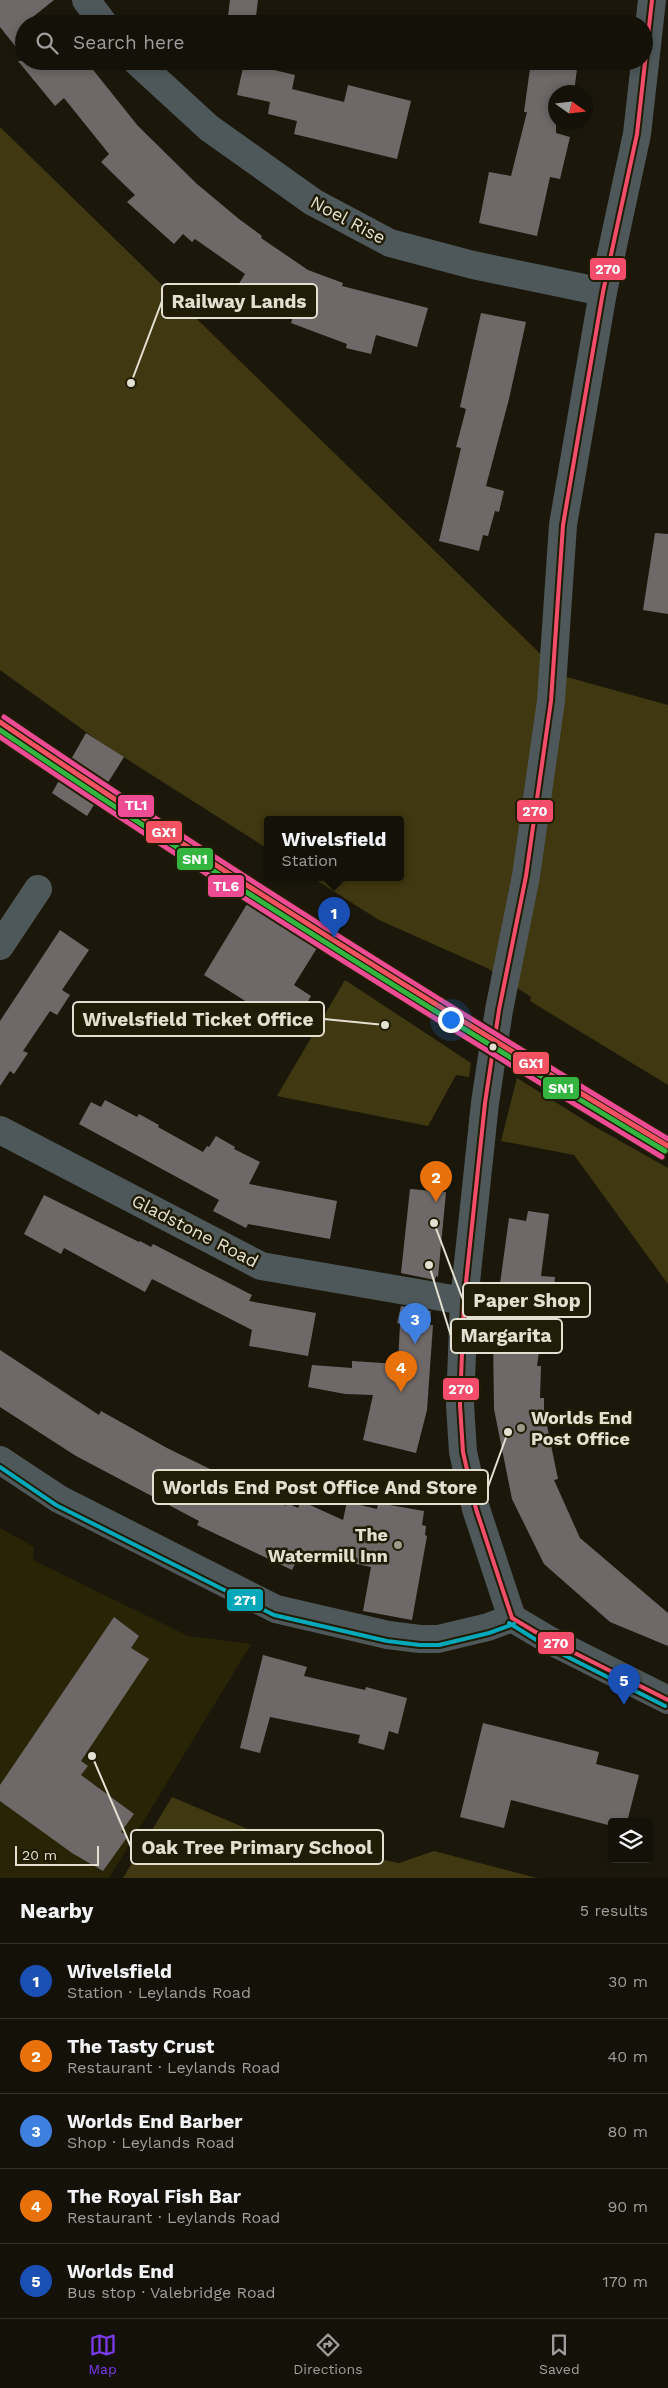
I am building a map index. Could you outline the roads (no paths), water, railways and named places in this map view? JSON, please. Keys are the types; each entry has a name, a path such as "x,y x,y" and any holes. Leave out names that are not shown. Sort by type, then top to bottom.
{"street":[{"path":"86,0 97,15"},
{"path":"650,15 652,0"},
{"name":"Noel Rise","path":"146,70 209,128 289,185 313,202 390,243 473,265 603,292"},
{"path":"644,70 637,134 603,292 564,526 551,701 526,876 499,1010 485,1103 464,1301 460,1405 464,1452 476,1509 512,1618 549,1640 668,1700"},
{"path":"0,946 38,889"},
{"name":"Gladstone Road","path":"0,1130 261,1266 464,1301"},
{"path":"0,1460 59,1499 276,1609 388,1635 438,1639 488,1627 512,1618"}],"place":[{"name":"Railway Lands","path":"131,383"},
{"name":"Wivelsfield","path":"334,938"},
{"name":"Wivelsfield Ticket Office","path":"385,1025"},
{"name":"The Tasty Crust","path":"436,1202"},
{"name":"Paper Shop","path":"434,1223"},
{"name":"Margarita","path":"429,1265"},
{"name":"Worlds End Barber","path":"415,1344"},
{"name":"The Royal Fish Bar","path":"401,1392"},
{"name":"Worlds End Post Office","path":"521,1428"},
{"name":"Worlds End Post Office And Store","path":"508,1432"},
{"name":"The Watermill Inn","path":"398,1545"},
{"name":"Worlds End","path":"624,1705"},
{"name":"Oak Tree Primary School","path":"92,1756"}]}
